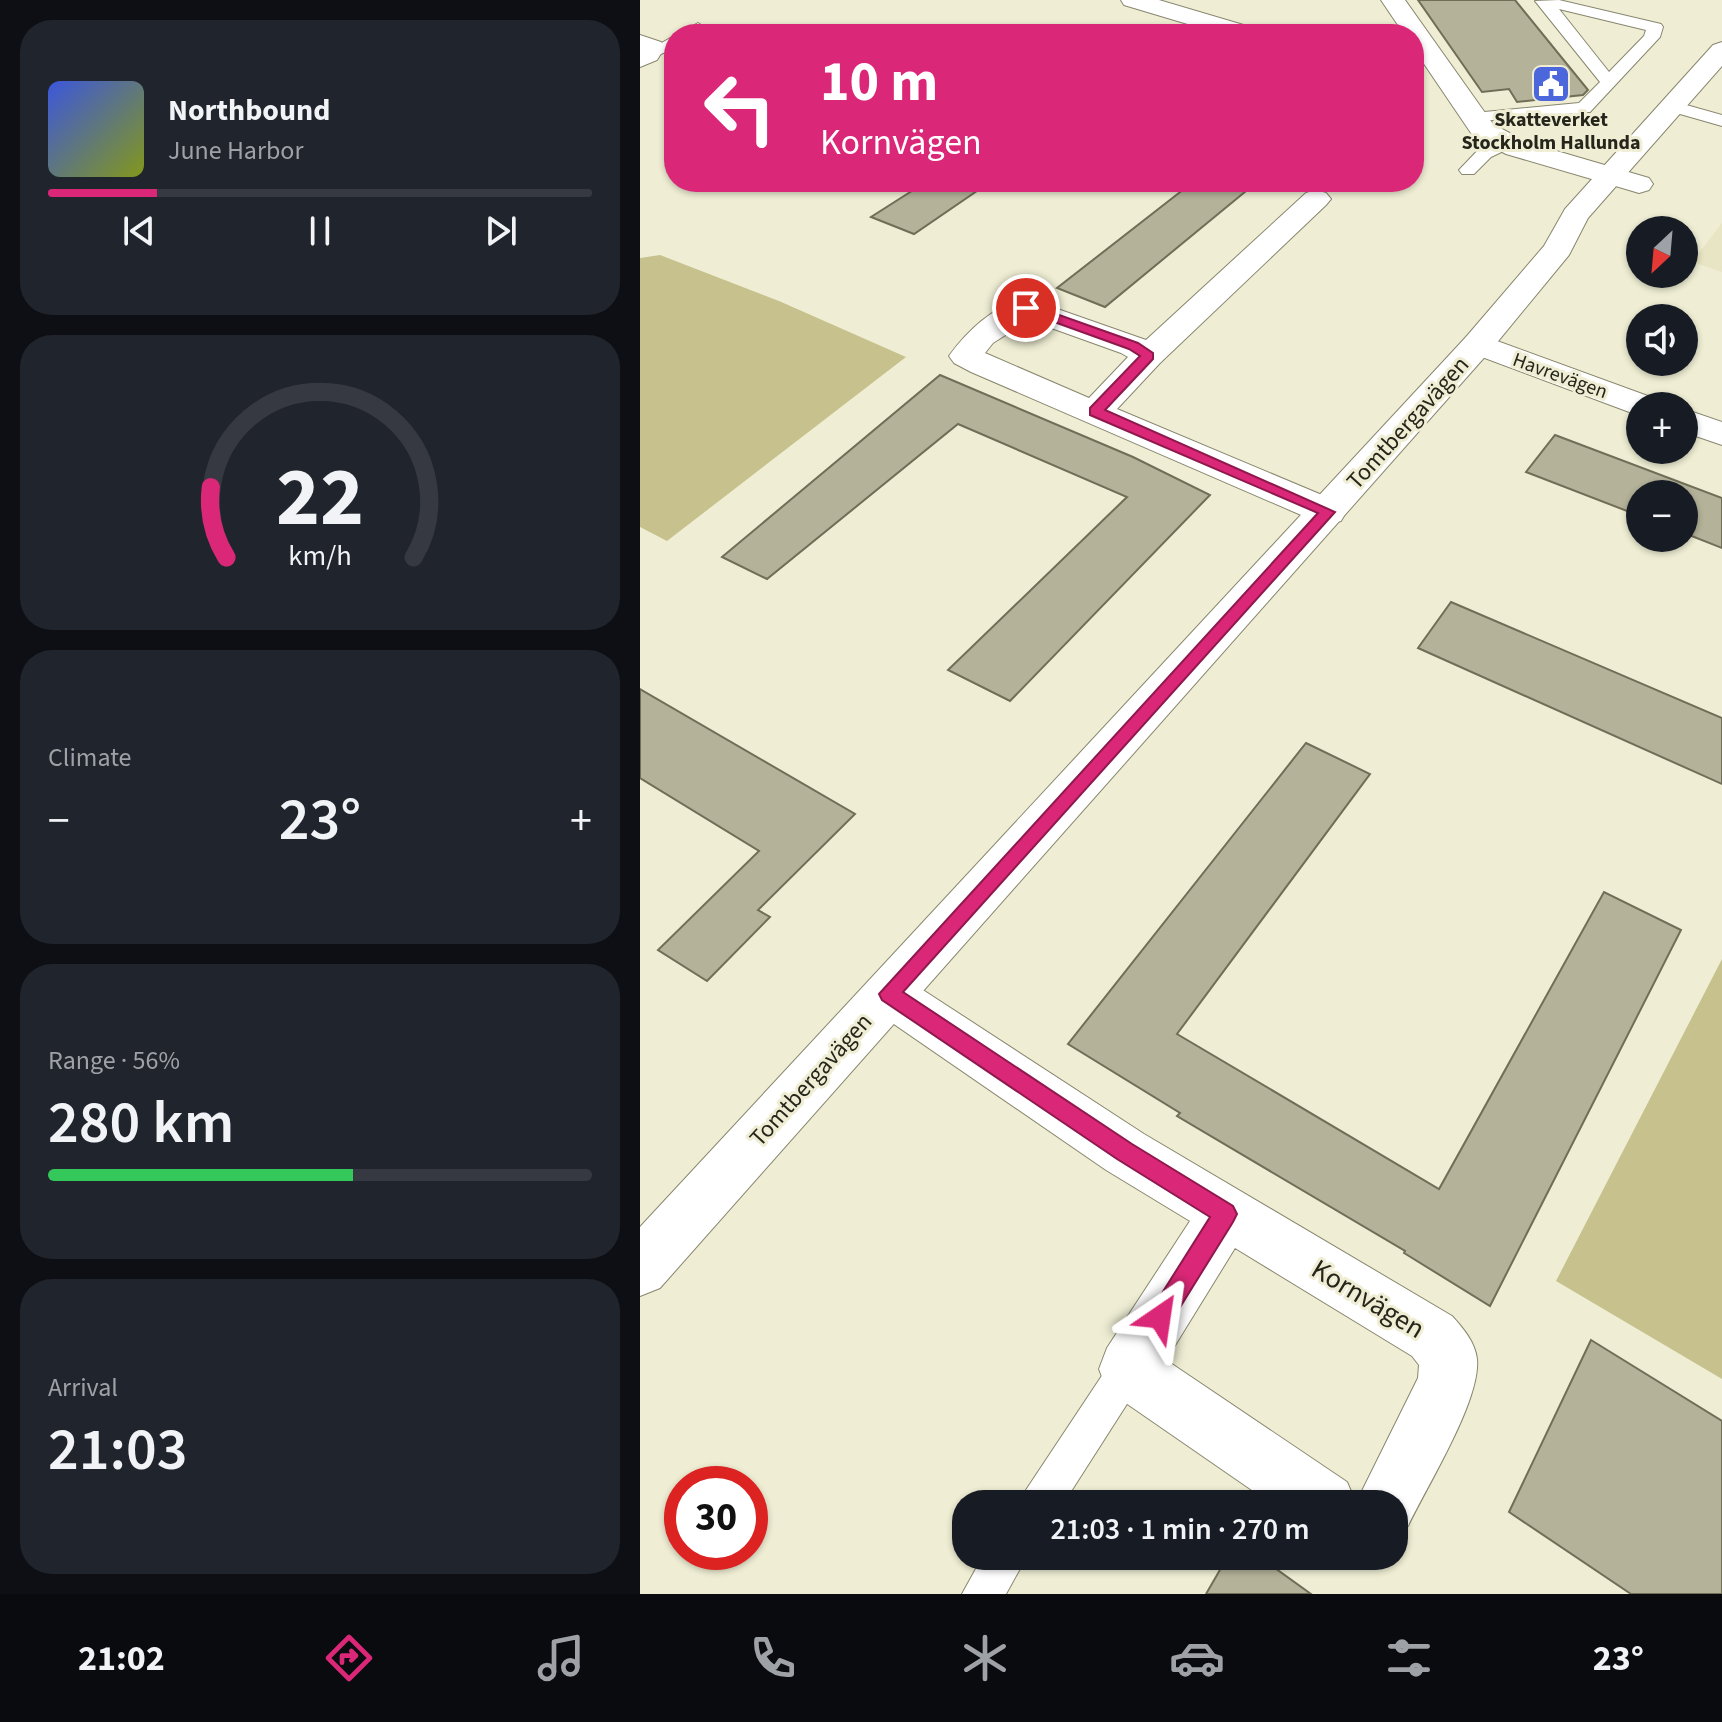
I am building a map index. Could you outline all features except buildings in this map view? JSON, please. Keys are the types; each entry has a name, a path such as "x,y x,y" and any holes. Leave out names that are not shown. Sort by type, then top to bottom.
{"street":[{"path":"1133,0 1214,24"},
{"path":"1393,0 1405,24"},
{"name":"Tomtbergavägen","path":"1558,249 1575,215 1722,50"},
{"path":"1424,61 1483,130 1509,144 1610,175"},
{"path":"1702,123 1722,92"},
{"name":"Tomtbergavägen","path":"640,1268 1328,512 1558,249 1631,195 1610,175"},
{"path":"1095,412 1148,356 1316,199"},
{"path":"1148,356 1133,346 1026,308 981,336 966,356 1328,512"},
{"name":"Havrevägen","path":"1478,344 1626,399"},
{"path":"1698,425 1722,434"},
{"name":"Kornvägen","path":"889,994 1112,1143 1225,1214 1432,1336 1448,1356 1447,1383 1393,1490"},
{"path":"1225,1214 1128,1369 1305,1490"}],"lane":[{"path":"1543,0 1608,81"},
{"path":"1474,118 1584,108 1652,37 1655,27 1543,0"},
{"path":"643,52 664,45"},
{"path":"1672,106 1702,123"},
{"path":"1468,170 1485,153 1509,144"},
{"path":"1049,1490 1128,1369"},
{"path":"982,1594 998,1570"}],"shaded area":[{"path":"1722,223 1722,272 1698,264 1698,254"},
{"path":"660,255 779,301 906,357 667,541 640,527 640,258"},
{"path":"1722,959 1722,1379 1556,1281"}],"place":[{"name":"Skatteverket Stockholm Hallunda","path":"1551,84"}],"route":[{"path":"1026,308 1133,346 1148,356 1095,412 1328,512 889,994 1125,1152 1225,1214 1160,1317"}]}
